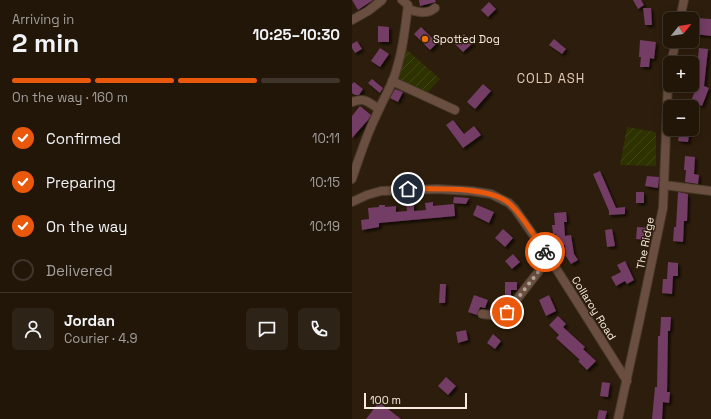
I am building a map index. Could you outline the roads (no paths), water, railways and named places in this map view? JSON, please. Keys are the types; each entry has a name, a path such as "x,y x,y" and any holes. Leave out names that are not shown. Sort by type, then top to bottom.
{"street":[{"path":"352,179 379,109 392,81 403,44 408,5 402,0"},
{"path":"681,12 684,0"},
{"path":"352,20 377,2"},
{"path":"408,9 420,13 432,11 435,8"},
{"path":"392,81 455,110"},
{"name":"The Ridge","path":"618,419 663,208 668,92"},
{"path":"352,102 360,99 365,100 379,109"},
{"path":"664,185 711,191"},
{"name":"Collaroy Road","path":"352,201 367,195 393,189 437,189 491,194 509,203 515,209 552,262 627,381"},
{"path":"352,195 352,201"},
{"path":"482,314 491,315 507,312 542,267 552,262"}],"place":[{"name":"Spotted Dog","path":"425,39"}],"district":[{"name":"COLD ASH","path":"551,78"}]}
